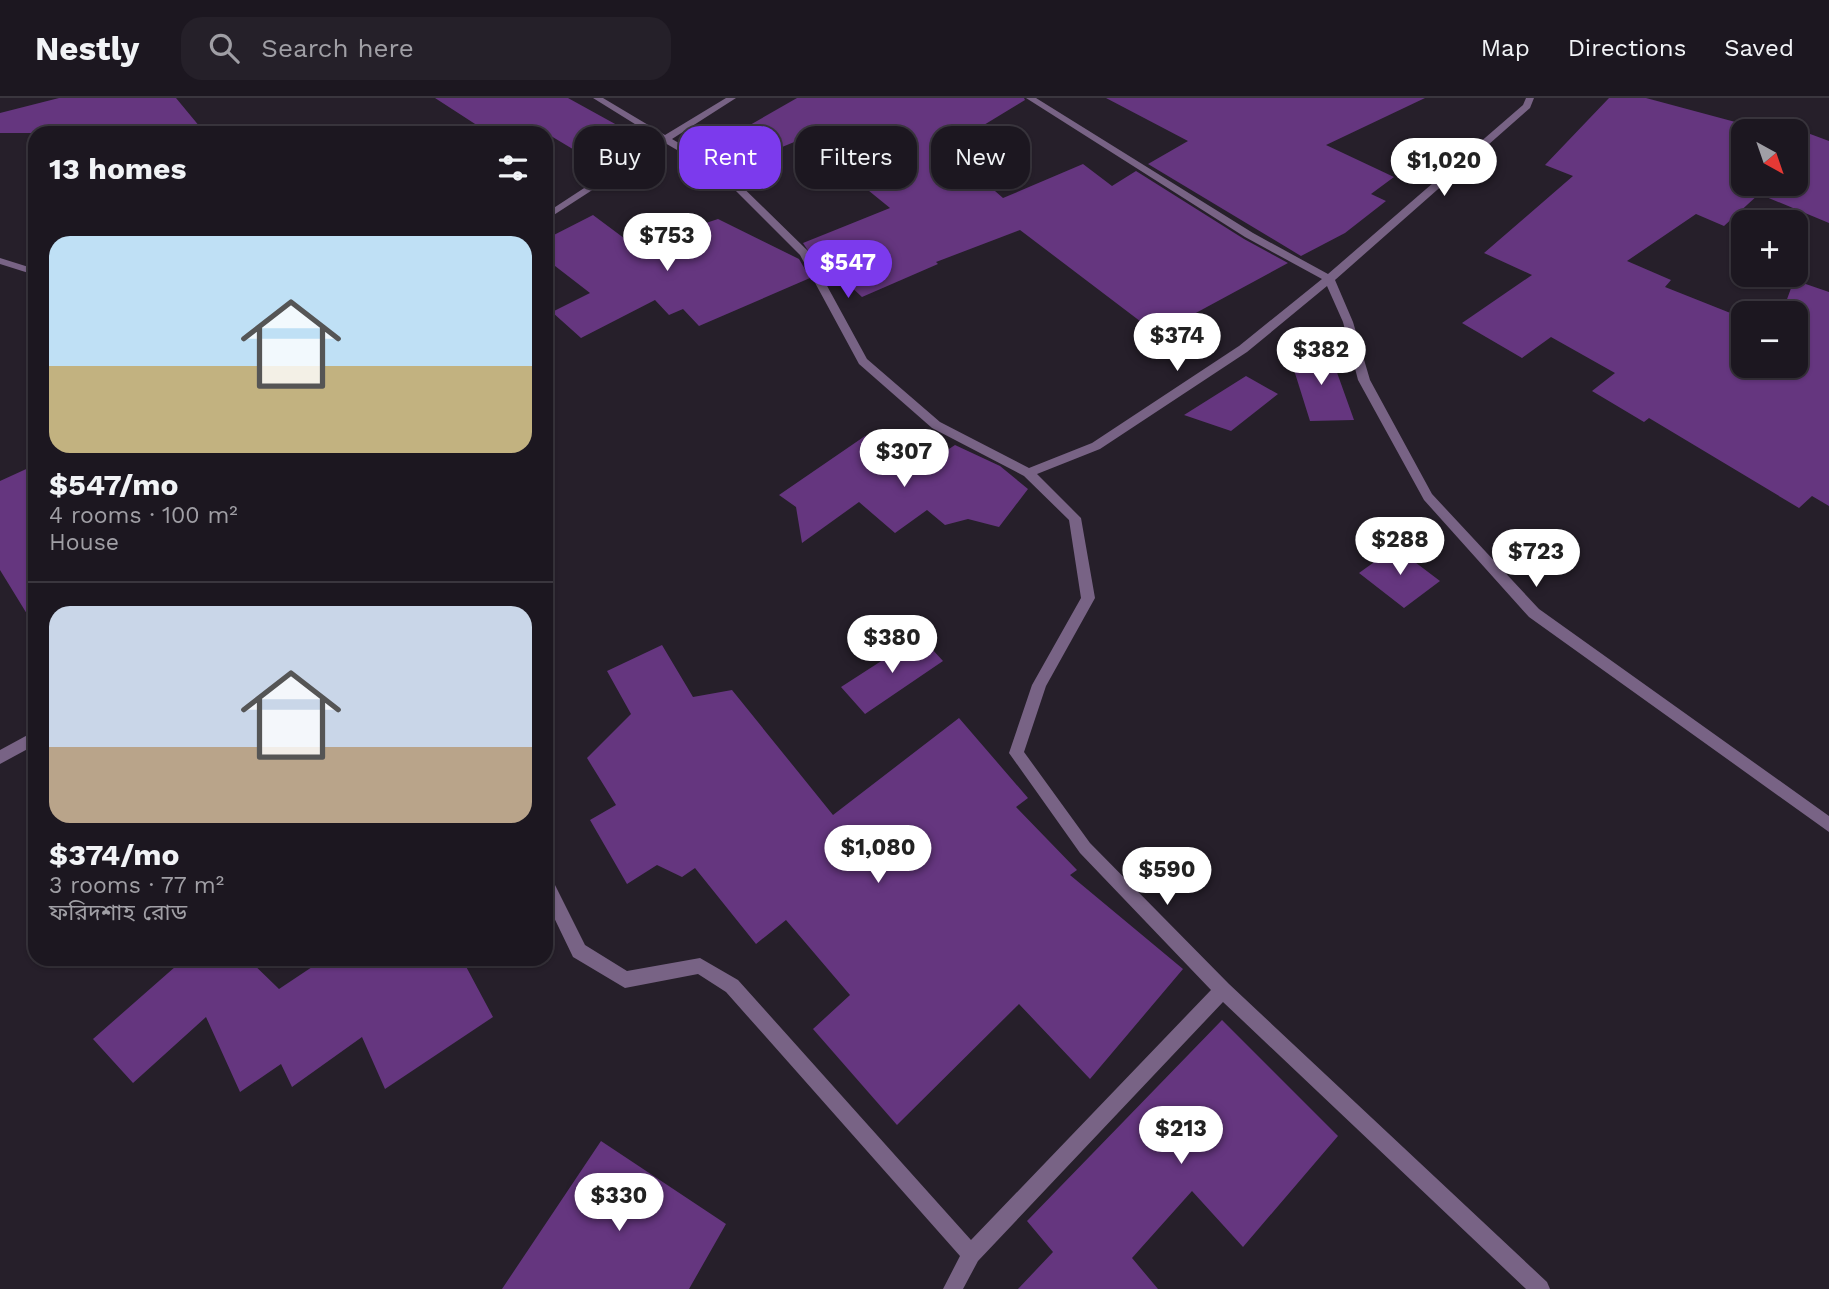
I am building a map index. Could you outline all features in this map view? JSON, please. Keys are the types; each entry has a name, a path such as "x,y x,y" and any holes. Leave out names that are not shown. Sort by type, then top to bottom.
{"street":[{"path":"597,98 723,173 804,253 863,361 936,425 1028,473 1075,518 1088,598 1039,685 1016,753 1085,848 1223,990 1540,1289"},
{"path":"553,213 666,138 732,98"},
{"path":"1030,98 1249,235 1329,279 1348,322 1364,380 1428,497 1534,613 1829,825"},
{"path":"1028,473 1096,446 1243,349 1329,279 1527,106 1530,98"},
{"path":"0,261 28,270"},
{"path":"0,758 28,741"},
{"path":"553,898 579,951 625,980 700,966 732,986 971,1254"},
{"path":"953,1289 971,1254 1223,990"}],"building":[{"path":"59,98 176,98 199,126 28,126 28,133 0,133 0,113"},
{"path":"435,98 568,98 619,126 574,126 574,150 553,137 553,126 478,126"},
{"path":"797,98 1024,98 1025,100 982,126 931,126 931,189 993,189 1003,198 1030,189 1030,187 1083,164 1112,186 1136,171 1244,239 1288,263 1157,334 1020,230 936,262 938,264 862,297 832,269 823,273 803,243 890,208 867,189 917,189 917,126 795,126 795,142 781,147 781,126 748,126"},
{"path":"1106,98 1425,98 1326,145 1394,177 1371,194 1386,201 1345,233 1301,256 1148,164 1188,141"},
{"path":"1609,98 1646,98 1731,121 1731,196 1757,196 1742,210 1731,210 1731,220 1724,226 1696,214 1627,261 1671,280 1665,287 1731,313 1731,378 1808,378 1808,301 1786,301 1791,287 1808,287 1808,285 1829,292 1829,506 1812,496 1799,508 1649,418 1644,422 1592,391 1615,373 1551,337 1522,358 1462,323 1532,275 1484,253 1573,176 1545,165"},
{"path":"1808,133 1829,141 1829,223 1808,214 1808,210 1798,210 1764,196 1808,196"},
{"path":"593,215 644,253 694,227 718,219 799,259 810,278 699,326 683,309 669,315 655,300 581,338 553,312 590,293 553,264 553,235"},
{"path":"1330,353 1354,420 1310,421 1289,354"},
{"path":"1246,376 1278,394 1231,431 1184,415"},
{"path":"865,436 914,472 955,445 1000,466 1028,489 999,527 968,519 945,525 927,510 895,533 859,502 802,543 796,507 779,495"},
{"path":"28,468 28,616 0,570 0,481"},
{"path":"1395,547 1440,581 1404,608 1359,573"},
{"path":"920,636 943,661 865,714 841,687"},
{"path":"662,645 693,697 732,690 833,815 959,718 1028,798 1016,807 1077,870 1070,875 1183,969 1090,1079 1019,1004 897,1125 813,1029 850,995 786,920 756,944 695,868 682,877 657,865 627,884 590,820 616,805 587,758 631,714 607,671"},
{"path":"176,966 255,966 279,989 314,966 466,966 493,1017 385,1089 362,1037 292,1087 281,1064 240,1092 206,1017 133,1083 93,1039"},
{"path":"1222,1020 1338,1136 1243,1247 1192,1191 1132,1258 1158,1289 1018,1289 1053,1252 1027,1221"},
{"path":"601,1141 726,1224 689,1289 502,1289"}]}
